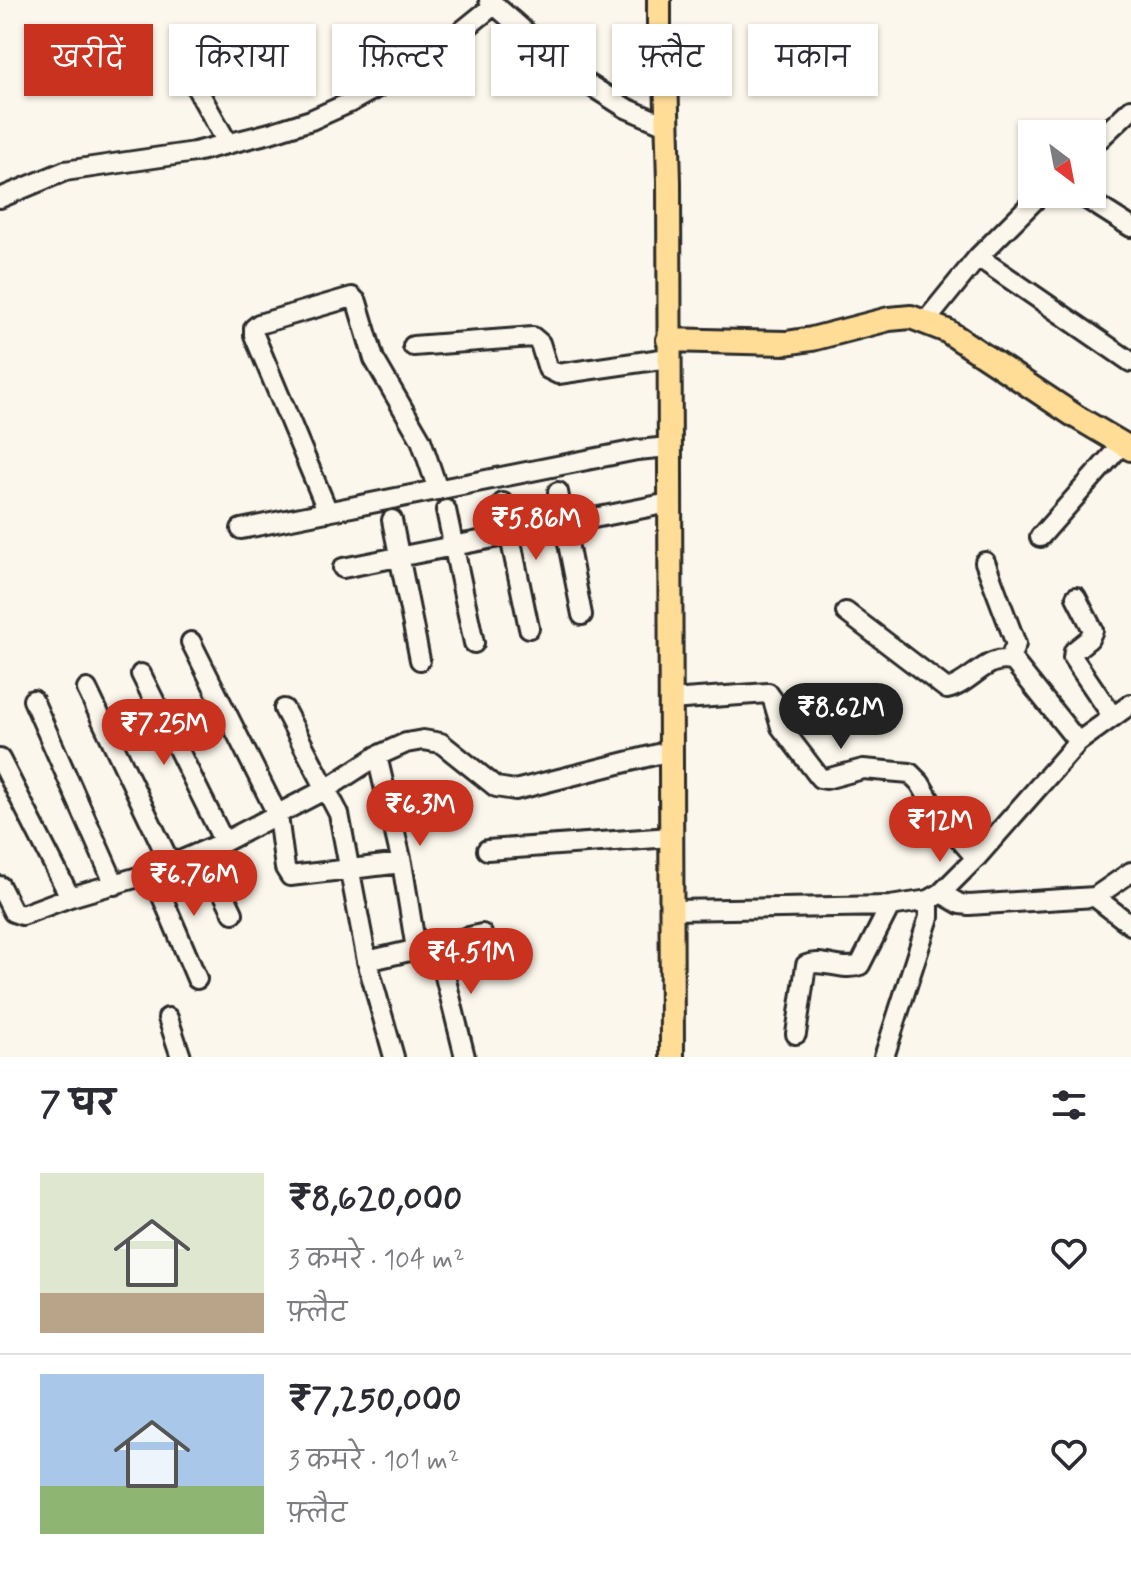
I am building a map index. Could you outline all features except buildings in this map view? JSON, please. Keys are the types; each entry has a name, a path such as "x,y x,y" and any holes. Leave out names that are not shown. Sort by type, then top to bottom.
{"main road":[{"path":"659,0 659,24"},
{"path":"673,0 673,24"},
{"path":"667,96 668,349 653,448 682,699 654,756 652,838 682,910 672,1057"},
{"path":"668,349 786,343 889,319 911,317 947,331 1126,447"}],"street":[{"path":"0,198 65,171 195,152 311,120 425,61 491,2 600,94 668,126"},
{"path":"201,96 228,144"},
{"path":"1106,133 1131,109"},
{"path":"926,321 978,257 1027,208"},
{"path":"1101,208 1131,227"},
{"path":"978,257 1131,362"},
{"path":"328,512 254,335 254,328 352,297 357,302 374,359 421,440 438,490"},
{"path":"413,346 533,337 540,343 548,369 558,374 668,349"},
{"path":"1040,537 1126,447"},
{"path":"241,529 653,448"},
{"path":"558,492 582,615"},
{"path":"503,503 529,628"},
{"path":"343,568 660,505"},
{"path":"446,510 474,643"},
{"path":"392,520 420,660"},
{"path":"985,562 1016,644 1009,660"},
{"path":"1076,597 1093,630 1089,639 1076,647 1073,658 1113,717"},
{"path":"846,612 947,689 994,661 1009,660 1019,666 1078,742"},
{"path":"191,642 278,816 285,868 290,876 402,863"},
{"path":"141,674 224,842"},
{"path":"87,689 171,865"},
{"path":"682,699 768,693 781,727 820,778 863,769 910,773 920,783 938,814 976,858"},
{"path":"33,700 115,885"},
{"path":"884,1057 935,897 976,858 1078,742 1131,704"},
{"path":"284,709 328,788 342,825 367,961 394,1057"},
{"path":"0,886 13,912 18,915 152,873 278,816 377,756 406,743 434,741 448,747 496,787 515,790 654,756"},
{"path":"377,756 402,863 416,949"},
{"path":"0,759 70,897"},
{"path":"487,850 652,838"},
{"path":"203,851 233,913"},
{"path":"682,910 890,906 935,897 969,905 1095,897 1131,872"},
{"path":"152,873 197,979"},
{"path":"1095,897 1131,925"},
{"path":"796,1034 806,965 814,963 848,968 860,965 890,906"},
{"path":"367,961 482,934"},
{"path":"437,944 465,1057"},
{"path":"168,1018 181,1057"}]}
